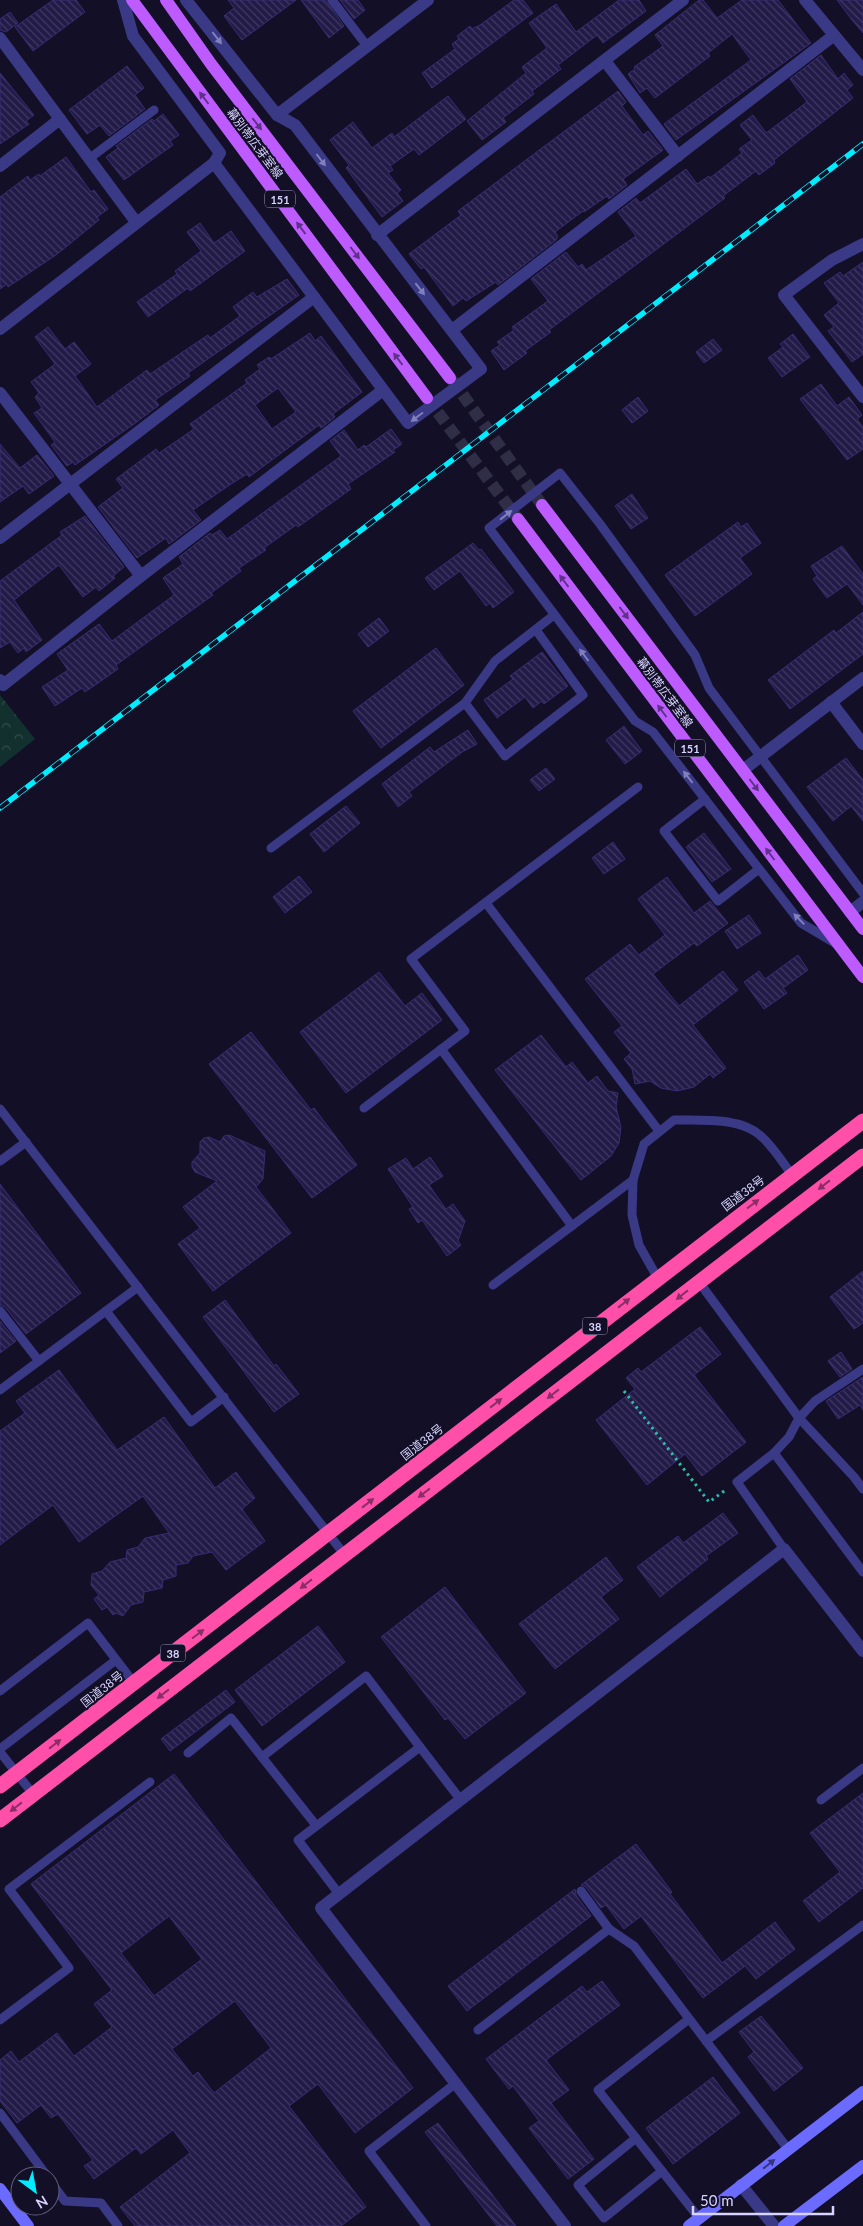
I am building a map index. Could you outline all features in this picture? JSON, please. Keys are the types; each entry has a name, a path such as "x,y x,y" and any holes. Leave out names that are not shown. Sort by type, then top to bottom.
{"highway":[{"name":"国道38号","path":"0,1786 330,1533 657,1277 863,1121"},
{"name":"38","path":"0,1820 863,1156"}],"main road":[{"name":"幕別帯広芽室線","path":"132,0 427,398"},
{"name":"幕別帯広芽室線","path":"166,0 210,64 450,378"},
{"name":"幕別帯広芽室線","path":"542,505 863,929"},
{"name":"幕別帯広芽室線","path":"518,519 863,977"}],"street":[{"path":"0,329 214,163 220,153 133,36 123,0"},
{"path":"186,0 277,115 295,125 481,369 408,423 214,163"},
{"path":"277,115 428,0"},
{"path":"377,235 683,0"},
{"path":"805,0 863,70"},
{"path":"452,330 833,36"},
{"path":"0,38 136,222"},
{"path":"605,61 678,156"},
{"path":"0,166 60,120"},
{"path":"863,244 832,260 784,295 863,397"},
{"path":"0,538 314,297"},
{"path":"0,680 3,685 383,390"},
{"path":"0,393 71,482 141,576"},
{"path":"743,770 863,678"},
{"path":"831,702 863,744"},
{"path":"850,912 863,902"},
{"path":"565,2226 321,1908 784,1549 863,1651"},
{"path":"694,2222 863,2092"},
{"path":"784,2226 863,2166"},
{"path":"741,2186 774,2226"},
{"path":"0,2189 28,2226"}],"lane":[{"path":"332,0 367,46"},
{"path":"90,158 154,110"},
{"path":"839,946 801,923 654,732 635,721 489,528 560,473 600,524 695,654 709,688 863,893"},
{"path":"271,848 465,703 495,662 554,615"},
{"path":"465,703 504,756 584,695 536,630"},
{"path":"364,1108 465,1031 411,959 638,787"},
{"path":"705,799 664,830 718,901 759,869"},
{"path":"486,903 659,1132"},
{"path":"441,1049 572,1226"},
{"path":"0,1109 330,1533 344,1554"},
{"path":"657,1277 639,1245 632,1215 633,1180 644,1144 674,1120 706,1120 743,1126 763,1137 792,1175"},
{"path":"0,1161 26,1142"},
{"path":"493,1285 633,1180"},
{"path":"699,1282 799,1418 863,1489"},
{"path":"0,1390 138,1287"},
{"path":"0,1311 39,1361"},
{"path":"106,1312 191,1422 224,1397"},
{"path":"784,1549 737,1482 774,1453 788,1437 799,1418 814,1401 863,1369"},
{"path":"774,1453 863,1572"},
{"path":"0,1691 88,1623 134,1683"},
{"path":"33,1794 0,1750 116,1660"},
{"path":"262,1757 366,1676 460,1799"},
{"path":"188,1753 231,1718 315,1824"},
{"path":"339,1894 298,1840 315,1824 420,1746"},
{"path":"821,1800 863,1768"},
{"path":"0,2020 69,1968 9,1889 150,1782"},
{"path":"581,1891 609,1929 634,1946 788,2149"},
{"path":"706,2041 863,1925"},
{"path":"478,2030 609,1929"},
{"path":"688,2019 598,2090 662,2171 694,2222"},
{"path":"426,2226 369,2152 456,2083"},
{"path":"0,2113 40,2166"},
{"path":"636,2138 578,2185 604,2218 662,2171"},
{"path":"60,2194 65,2201 101,2203 118,2226"}],"path":[{"path":"624,1391 709,1502 737,1482"}],"green space":[{"path":"0,695 35,739 0,767"}],"building":[{"path":"53,0 76,0 85,12 33,51 15,27"},
{"path":"228,0 296,0 242,40 224,16 234,8"},
{"path":"301,0 326,0 344,26 329,38"},
{"path":"340,0 358,0 365,10 354,19"},
{"path":"514,0 523,0 533,13 432,88 422,73 455,49 452,44 459,39 457,36 470,26 472,29 480,25"},
{"path":"619,0 639,0 646,11 603,43 597,35 558,65 561,69 532,91 534,94 503,118 506,122 482,140 467,121 526,73 522,67 547,48 529,23 556,4 576,32"},
{"path":"699,0 703,0 717,18 742,0 778,0 811,43 676,140 664,124 751,60 732,34 708,53 710,56 655,98 647,88 640,93 628,74 635,69 634,67 663,46 655,35"},
{"path":"837,0 863,0 863,33 852,20"},
{"path":"10,12 18,23 6,32 0,30 0,19"},
{"path":"821,55 838,79 844,73 853,85 847,90 853,98 774,160 775,163 759,175 756,171 723,196 725,198 549,330 551,332 525,351 527,353 504,370 491,351 500,345 497,342 514,330 512,327 548,301 531,279 566,252 578,267 582,264 586,270 636,236 618,212 636,198 640,203 686,169 697,184 709,176 710,178 742,153 739,149 752,140 740,125 753,115 766,133 807,102 790,79"},
{"path":"127,66 144,88 135,95 145,109 109,136 100,125 87,134 69,110"},
{"path":"0,73 34,115 26,121 29,124 0,144"},
{"path":"618,91 626,102 622,106 643,135 648,131 663,150 623,179 627,185 609,199 607,196 555,232 558,236 556,240 498,285 496,282 466,301 463,298 453,306 424,267 421,269 409,254 461,215 458,211"},
{"path":"448,96 466,119 419,155 414,149 390,166 393,170 388,173 401,190 397,193 403,201 382,217 346,168 349,165 330,140 353,122 372,148 392,133 394,137"},
{"path":"163,114 179,135 170,141 173,145 124,180 106,157 118,148 116,146 152,119 154,121"},
{"path":"66,157 91,192 94,190 108,209 97,217 99,220 56,255 8,287 7,284 0,289 0,197 28,176 30,180 39,174 40,176"},
{"path":"200,223 214,243 231,231 245,251 190,291 188,288 148,317 137,302 177,274 175,271 201,251 187,232"},
{"path":"863,262 863,354 852,362 828,331 834,327 824,315 839,303 824,283 840,272 843,276"},
{"path":"287,279 299,295 188,373 190,376 155,400 159,405 134,424 75,465 73,462 67,466 51,445 55,442 34,413 42,408 35,397 39,393 31,382 55,364 35,337 48,327 65,349 74,342 91,364 75,376 97,407 147,370 150,374 208,335 210,338 240,316 233,307 253,292 257,297"},
{"path":"310,333 315,341 321,336 362,392 333,414 335,417 321,428 319,425 249,477 247,474 193,510 201,520 169,544 166,538 137,558 98,507 123,488 116,479 156,449 159,453 194,429 190,424 247,383 245,380 260,369 257,365 269,357 271,359","holes":["278,388 296,412 272,429 255,405"]},
{"path":"793,334 810,357 782,377 768,358 783,347 780,344"},
{"path":"713,339 722,350 704,363 696,352"},
{"path":"821,384 837,406 849,397 862,415 857,419 863,427 863,449 847,460 800,399"},
{"path":"638,397 648,411 632,423 622,410"},
{"path":"391,429 402,444 393,450 395,452 348,484 351,489 298,527 296,525 264,548 266,550 239,568 241,571 211,593 213,595 116,665 118,669 85,692 82,688 55,706 42,687 68,670 57,654 99,624 112,641 174,595 163,578 183,564 179,557 210,533 212,535 220,530 227,539 341,456 330,441 344,430 358,450 364,445 366,447"},
{"path":"0,444 20,468 37,455 54,476 29,494 23,486 0,502"},
{"path":"632,494 648,518 631,529 615,506"},
{"path":"85,516 124,567 113,576 115,578 99,591 96,587 83,597 59,565 14,600 42,640 26,652 24,648 18,653 10,642 0,648 0,581 62,535 60,532"},
{"path":"738,522 741,527 747,523 761,543 740,558 752,574 695,616 665,575"},
{"path":"473,543 479,550 481,549 514,592 493,608 490,603 486,606 460,571 434,590 425,578"},
{"path":"842,546 863,574 863,605 847,584 827,598 813,579 817,576 811,566"},
{"path":"863,612 863,654 790,709 768,680 834,630 836,633"},
{"path":"379,618 389,631 368,647 358,634"},
{"path":"436,648 464,685 381,748 353,711"},
{"path":"542,652 568,686 544,704 542,701 533,708 525,697 497,718 484,700 513,679 510,676"},
{"path":"624,726 642,751 625,764 606,740"},
{"path":"468,730 477,744 462,752 409,792 412,796 398,807 382,784 430,747 434,752"},
{"path":"846,758 863,780 863,821 851,806 833,821 807,787"},
{"path":"546,768 555,779 539,791 530,780"},
{"path":"346,806 360,823 324,852 310,834"},
{"path":"704,833 731,869 712,882 686,847"},
{"path":"613,842 625,859 604,874 592,858"},
{"path":"299,876 312,892 285,913 273,897"},
{"path":"667,877 694,913 710,901 728,923 697,946 694,943 653,974 679,1006 723,971 738,990 693,1025 726,1068 713,1078 710,1074 694,1087 677,1091 661,1088 650,1081 635,1084 632,1069 624,1059 631,1053 614,1032 622,1026 585,979 630,944 639,955 665,935 638,899"},
{"path":"749,915 761,933 737,949 725,931"},
{"path":"798,955 808,970 783,988 787,993 764,1009 744,982 759,971 765,979"},
{"path":"379,972 405,1006 422,993 442,1020 346,1093 300,1032"},
{"path":"251,1032 311,1110 314,1108 357,1165 312,1198 209,1064"},
{"path":"541,1035 566,1067 572,1062 588,1083 597,1076 608,1091 618,1093 616,1107 621,1127 619,1143 611,1156 581,1180 495,1070"},
{"path":"229,1135 265,1151 263,1179 256,1187 291,1233 213,1291 178,1244 200,1228 183,1207 217,1181 195,1172 192,1167 192,1162 200,1153 200,1142 204,1138 209,1137 220,1142 224,1136"},
{"path":"430,1157 443,1176 429,1185 446,1209 453,1204 465,1221 458,1241 461,1245 447,1256 422,1220 418,1223 409,1209 413,1207 388,1169 406,1158 413,1169"},
{"path":"0,1184 81,1293 26,1334 5,1307 0,1305"},
{"path":"863,1271 863,1323 854,1329 830,1297"},
{"path":"225,1300 274,1366 276,1364 299,1394 274,1412 203,1317"},
{"path":"0,1321 16,1341 0,1353"},
{"path":"700,1327 721,1354 694,1375 746,1442 702,1476 685,1454 647,1485 596,1420 635,1389 626,1378 638,1368 641,1372"},
{"path":"841,1352 852,1369 840,1377 828,1361"},
{"path":"59,1370 117,1450 164,1417 215,1488 236,1472 255,1498 242,1509 265,1541 226,1570 212,1552 193,1556 188,1563 176,1565 176,1576 163,1580 162,1588 144,1592 143,1602 131,1605 123,1616 116,1613 113,1615 107,1607 102,1610 94,1599 99,1595 91,1585 92,1574 102,1571 110,1562 126,1558 127,1550 138,1547 145,1538 169,1533 143,1496 79,1542 53,1505 0,1545 0,1431 25,1413 16,1401"},
{"path":"863,1377 863,1410 860,1405 838,1419 826,1401"},
{"path":"723,1513 738,1533 706,1556 708,1559 660,1597 637,1567 678,1536 683,1543"},
{"path":"606,1557 623,1580 601,1597 619,1619 555,1669 519,1624"},
{"path":"445,1587 526,1693 465,1739 448,1718 445,1720 381,1637"},
{"path":"318,1626 345,1662 262,1726 235,1690"},
{"path":"226,1690 235,1702 170,1751 161,1739"},
{"path":"174,1774 413,2088 355,2133 318,2084 289,2106 366,2207 341,2226 135,2226 120,2207 190,2153 173,2130 141,2154 136,2148 94,2179 84,2166 93,2160 58,2114 51,2118 41,2105 17,2123 0,2101 0,2060 11,2051 19,2062 57,2033 74,2056 112,2027 94,2004 112,1990 31,1884","holes":["169,1916 202,1959 154,1996 121,1953","235,2001 271,2048 214,2093 198,2072 193,2076 172,2049"]},
{"path":"863,1793 863,1888 819,1922 803,1901 840,1872 810,1833"},
{"path":"636,1844 672,1892 670,1894 722,1963 775,1922 795,1949 756,1979 745,1966 703,1998 641,1916 624,1929 606,1905 601,1908 586,1887 581,1885"},
{"path":"575,1889 576,1895 591,1916 467,2011 448,1986"},
{"path":"602,1981 620,2005 546,2060 569,2090 551,2103 594,2159 568,2179 529,2128 539,2121 513,2086 509,2089 486,2059 582,1986 587,1992"},
{"path":"761,2016 803,2068 774,2091 748,2057 754,2052 739,2032"},
{"path":"713,2077 740,2113 673,2164 646,2128"},
{"path":"438,2123 516,2226 497,2226 425,2132"}],"tunnel":[{"path":"452,380 542,505"},
{"path":"427,398 518,519"}],"railway":[{"path":"0,808 863,144"}]}
